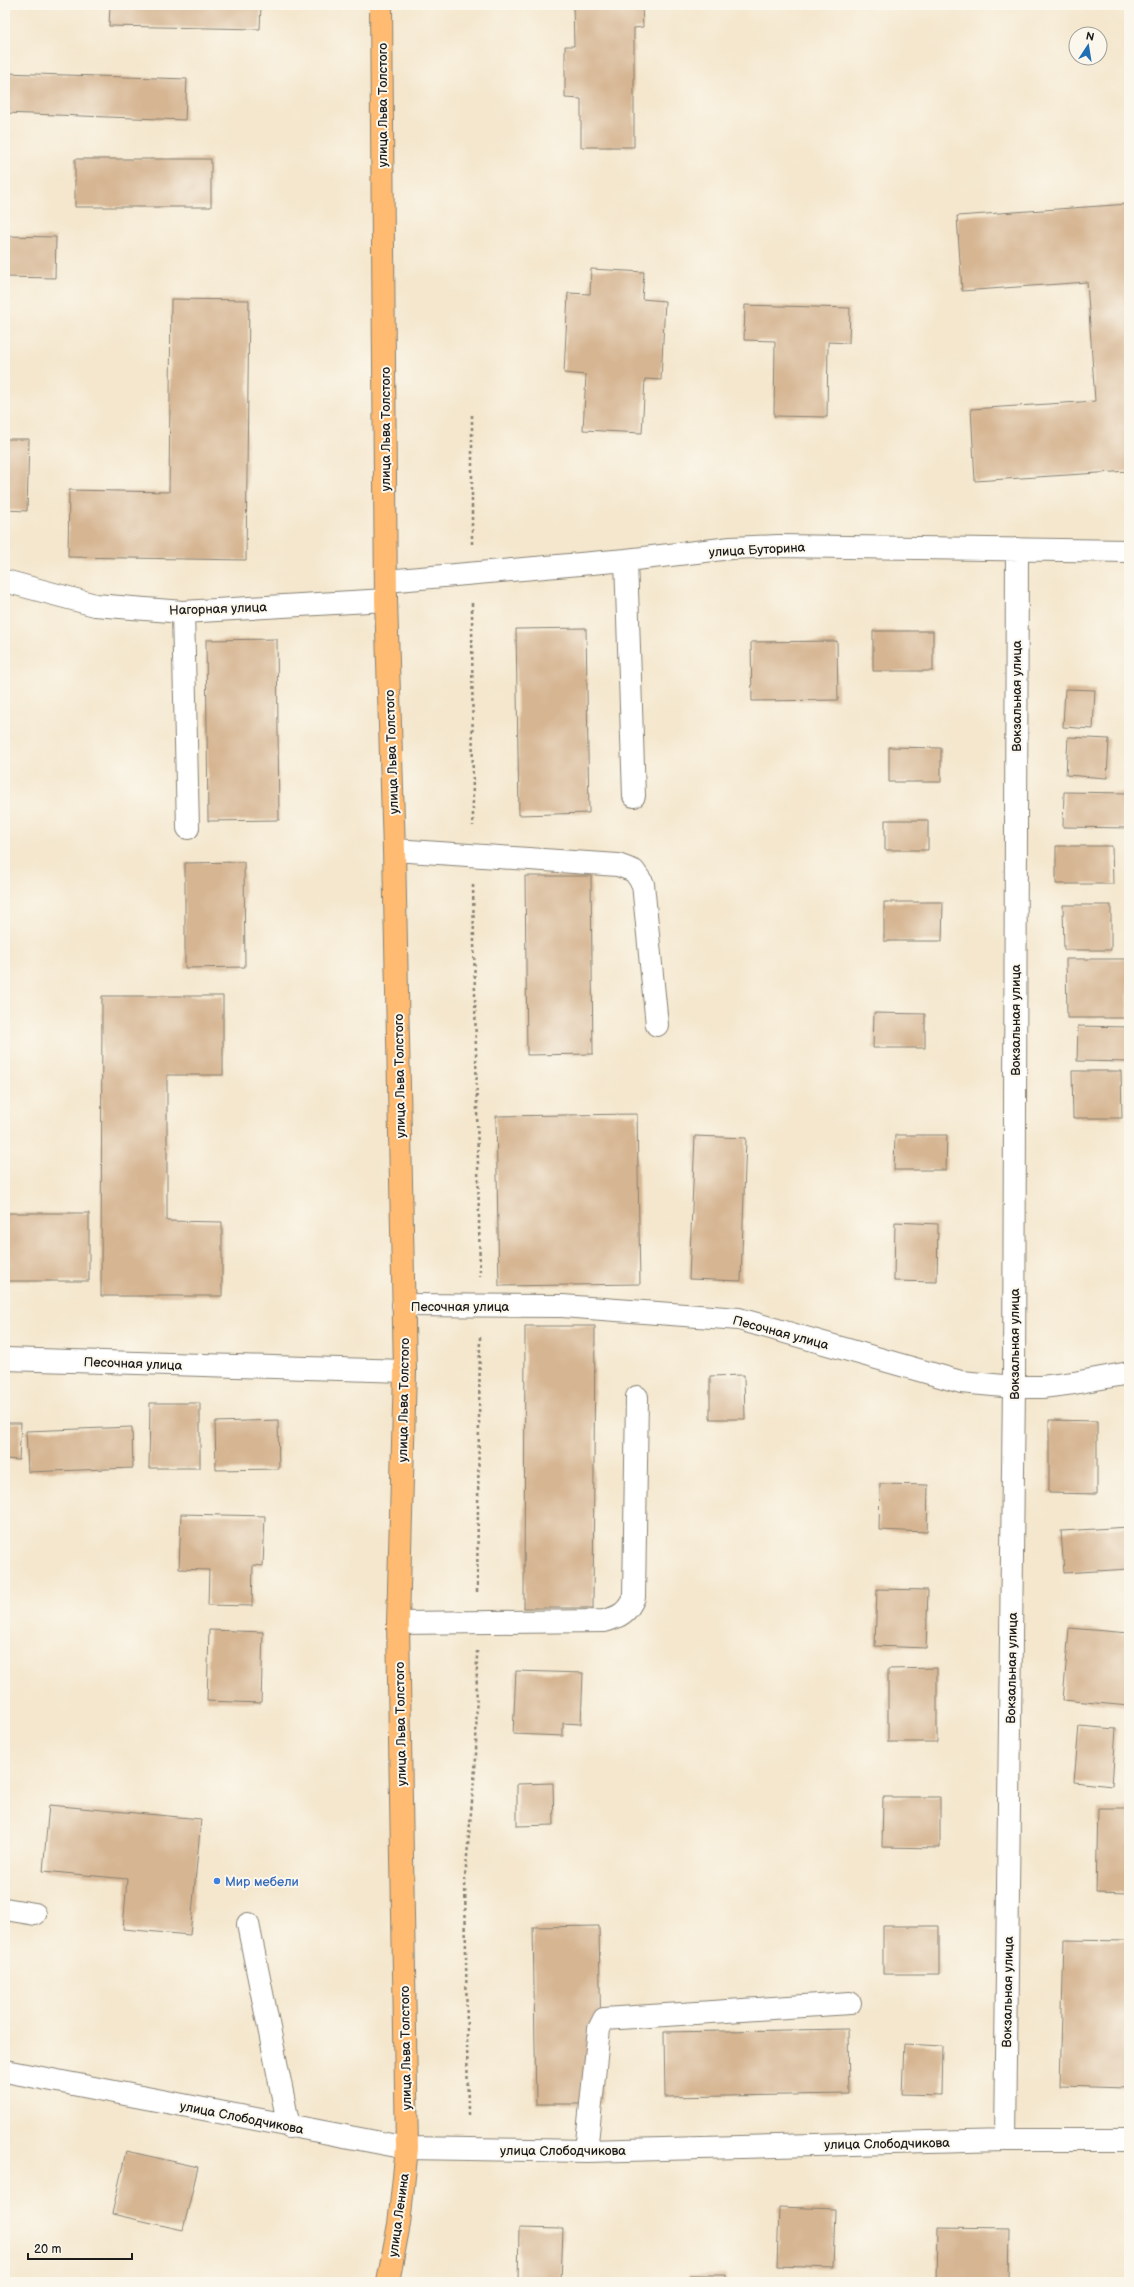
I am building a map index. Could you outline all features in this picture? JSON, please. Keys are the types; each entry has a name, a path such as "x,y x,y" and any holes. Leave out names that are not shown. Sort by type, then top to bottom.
{"main road":[{"name":"улица Льва Толстого","path":"381,5 386,590 394,850 405,1371 398,1623 407,2148"},
{"name":"улица Ленина","path":"388,2282 399,2224 407,2148"}],"street":[{"name":"улица Буторина","path":"386,590 731,548 778,546 1017,548 1129,551"},
{"name":"Вокзальная улица","path":"1006,2140 1014,1387 1017,548"},
{"path":"626,560 634,796"},
{"name":"Нагорная улица","path":"5,581 95,605 184,612 386,590"},
{"path":"184,612 188,828"},
{"path":"394,850 618,865 634,871 643,884 657,1025"},
{"name":"Песочная улица","path":"404,1305 562,1306 739,1318 961,1382 1014,1387 1042,1387 1129,1373"},
{"name":"Песочная улица","path":"5,1359 405,1371"},
{"path":"398,1623 604,1621 617,1618 629,1609 634,1597 637,1397"},
{"path":"5,1909 35,1914"},
{"path":"248,1924 289,2127"},
{"path":"586,2151 599,2030 604,2019 850,2003"},
{"name":"улица Слободчикова","path":"5,2071 289,2127 407,2148 586,2151 1006,2140 1129,2140"}],"path":[{"path":"472,415 472,549"},
{"path":"472,596 472,833"},
{"path":"473,881 480,1281"},
{"path":"477,1599 480,1329"},
{"path":"468,2115 465,1878 476,1758 477,1646"}],"building":[{"path":"110,5 261,5 260,29 109,26"},
{"path":"573,5 642,5 643,27 634,28 634,147 581,147 581,99 565,98 565,46 574,46"},
{"path":"5,73 187,79 185,120 5,113"},
{"path":"75,159 211,159 211,207 75,207"},
{"path":"1129,204 1129,471 975,481 971,409 1095,401 1087,282 962,291 957,216"},
{"path":"5,236 56,237 55,278 5,277"},
{"path":"591,269 644,272 642,299 665,301 661,380 645,379 642,433 583,430 586,375 564,373 568,293 590,294"},
{"path":"171,299 249,300 246,560 68,557 69,490 169,492"},
{"path":"745,305 850,308 849,343 828,342 827,417 774,416 775,341 744,340"},
{"path":"5,439 29,439 27,511 5,510"},
{"path":"586,628 589,813 519,815 516,629"},
{"path":"873,631 933,631 933,671 873,671"},
{"path":"277,639 279,820 208,821 206,640"},
{"path":"837,641 838,700 752,701 751,642"},
{"path":"1065,689 1095,690 1093,729 1063,727"},
{"path":"1068,737 1109,739 1107,778 1066,775"},
{"path":"889,747 941,748 941,782 889,782"},
{"path":"1064,792 1129,793 1129,828 1063,827"},
{"path":"885,820 928,820 928,850 885,850"},
{"path":"1056,846 1112,846 1113,884 1056,884"},
{"path":"244,862 245,967 185,968 185,863"},
{"path":"525,876 591,876 593,1054 527,1055"},
{"path":"884,902 943,902 942,941 884,941"},
{"path":"1063,905 1111,905 1111,950 1064,950"},
{"path":"1066,959 1128,959 1128,1018 1067,1018"},
{"path":"102,996 223,996 223,1075 167,1075 167,1221 222,1222 222,1296 101,1296"},
{"path":"874,1013 925,1014 925,1048 873,1048"},
{"path":"1078,1026 1129,1027 1129,1062 1077,1061"},
{"path":"1072,1071 1121,1071 1122,1118 1073,1118"},
{"path":"637,1114 640,1284 499,1286 496,1116"},
{"path":"895,1135 947,1135 946,1170 894,1170"},
{"path":"695,1136 746,1138 741,1281 689,1279"},
{"path":"5,1213 89,1213 89,1281 5,1281"},
{"path":"895,1222 938,1224 937,1282 894,1281"},
{"path":"525,1326 595,1326 593,1608 524,1608"},
{"path":"744,1375 745,1419 710,1419 710,1376"},
{"path":"150,1403 200,1403 200,1468 149,1468"},
{"path":"278,1420 279,1469 216,1470 215,1422"},
{"path":"1049,1420 1097,1421 1097,1494 1049,1493"},
{"path":"5,1423 21,1423 19,1460 5,1459"},
{"path":"132,1427 133,1468 28,1472 26,1431"},
{"path":"880,1484 928,1485 927,1532 879,1530"},
{"path":"181,1514 265,1516 263,1566 253,1565 252,1606 208,1605 209,1570 179,1569"},
{"path":"1129,1527 1129,1569 1064,1573 1061,1531"},
{"path":"877,1589 928,1590 926,1648 875,1646"},
{"path":"1069,1628 1129,1633 1129,1706 1063,1700"},
{"path":"209,1630 263,1632 261,1703 207,1701"},
{"path":"937,1668 937,1742 888,1742 888,1669"},
{"path":"516,1671 583,1673 581,1724 563,1723 563,1736 513,1734"},
{"path":"1079,1726 1116,1729 1112,1786 1074,1782"},
{"path":"553,1783 554,1825 517,1826 517,1784"},
{"path":"883,1797 940,1797 940,1848 882,1847"},
{"path":"49,1805 201,1819 190,1935 123,1929 127,1879 43,1871"},
{"path":"1098,1808 1129,1808 1129,1893 1096,1892"},
{"path":"599,1926 602,2104 536,2104 533,1927"},
{"path":"883,1926 939,1926 939,1974 883,1974"},
{"path":"1064,1940 1129,1941 1127,2046 1129,2046 1129,2072 1127,2072 1126,2088 1060,2086"},
{"path":"848,2029 849,2094 665,2097 664,2032"},
{"path":"904,2044 942,2046 941,2095 902,2094"},
{"path":"126,2151 198,2167 183,2230 112,2214"},
{"path":"779,2207 835,2209 833,2268 777,2266"},
{"path":"519,2228 563,2229 561,2282 518,2282"},
{"path":"938,2228 1010,2229 1009,2282 937,2282"},
{"path":"689,2275 726,2275 726,2282 689,2282"}],"place":[{"name":"Мир мебели","path":"217,1881"}]}
